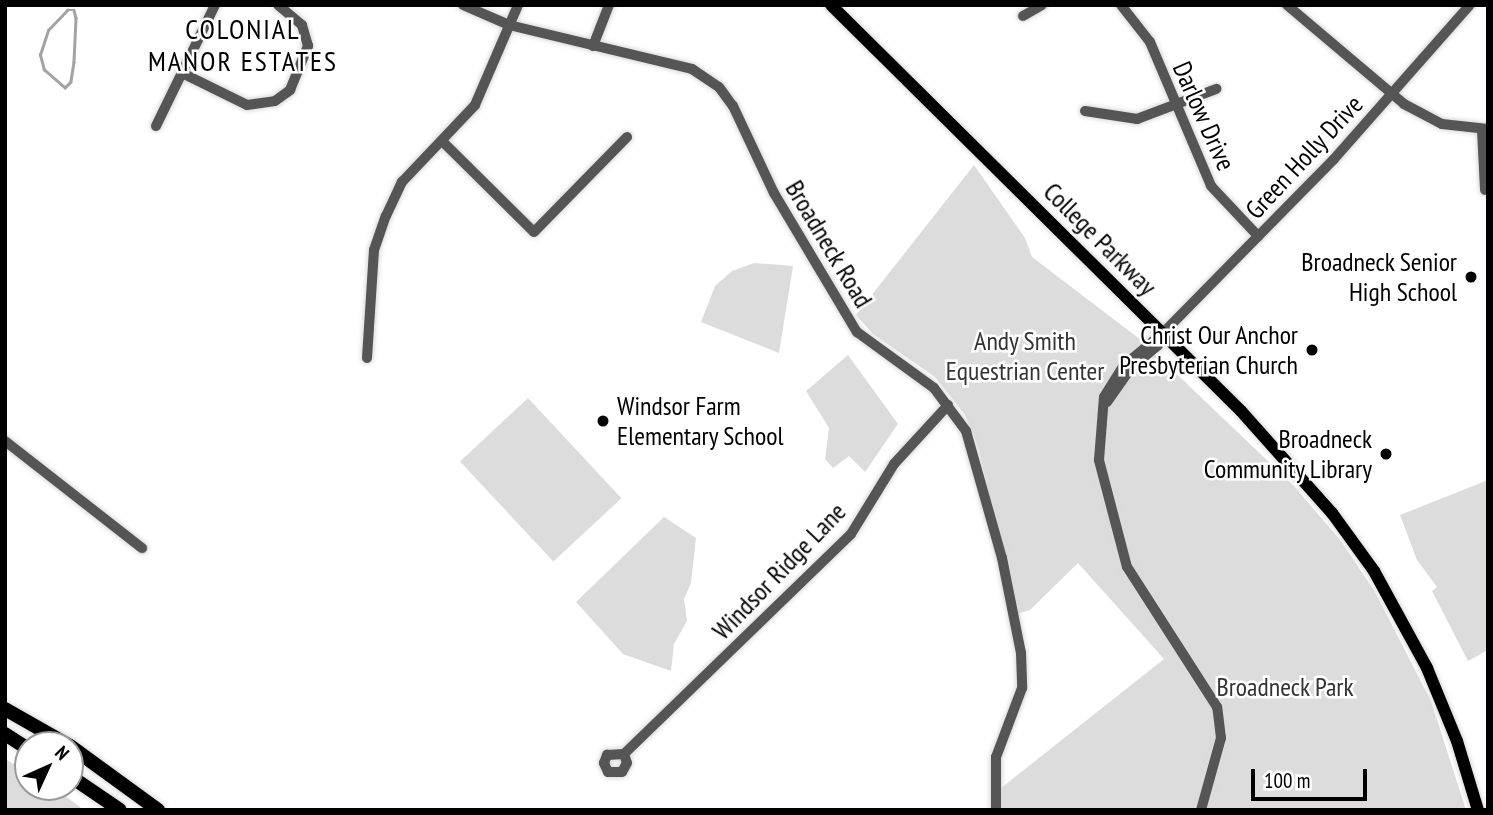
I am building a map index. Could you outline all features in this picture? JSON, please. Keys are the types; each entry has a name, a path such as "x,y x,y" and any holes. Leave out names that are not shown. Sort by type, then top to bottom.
{"highway":[{"path":"5,709 43,731"},
{"path":"84,757 158,810"},
{"path":"84,785 120,810"},
{"path":"101,796 111,810"}],"main road":[{"name":"College Parkway","path":"831,5 1163,333 1294,467 1374,572 1442,701 1478,810"}],"street":[{"path":"156,126 215,5"},
{"path":"182,74 247,105 275,101 290,90 308,46 302,25 278,5"},
{"name":"Broadneck Road","path":"463,5 509,25 692,69 719,87 733,106 774,193 858,332 903,362 948,404 966,430 988,501 1021,653 1022,688 996,757 996,810"},
{"path":"367,358 374,250 402,182 475,105 518,5"},
{"path":"593,46 609,5"},
{"path":"1023,16 1042,5"},
{"name":"Darlow Drive","path":"1121,5 1150,43 1211,186 1258,236"},
{"path":"1287,5 1392,93 1442,124 1485,130 1485,191"},
{"path":"1453,5 1466,9"},
{"name":"Green Holly Drive","path":"1201,810 1221,738 1217,707 1127,567 1099,460 1103,408 1132,368 1158,345 1163,333 1392,93 1466,9"},
{"path":"1085,111 1125,120 1216,89"},
{"path":"442,141 534,232 627,137"},
{"name":"Windsor Ridge Lane","path":"624,754 851,534 894,464 948,404"},
{"path":"5,440 142,548"}],"green space":[{"name":"Broadneck Park","path":"974,165 1025,238 1032,257 1141,340 1294,486 1341,541 1375,592 1431,701 1466,810 1000,810 996,792 1164,659 1078,563 1030,610 1017,614 978,447 965,415 935,377 873,334 856,315"},
{"path":"754,263 793,266 779,353 701,322 715,286 732,271"},
{"path":"848,355 898,424 865,472 849,456 833,468 825,459 829,428 806,391"},
{"path":"528,398 621,498 553,562 460,461"},
{"path":"1488,480 1488,650 1468,661 1432,591 1437,587 1417,560 1400,515"},
{"path":"664,517 696,538 691,583 684,599 687,621 674,644 671,671 623,654 576,602"},
{"path":"5,759 14,764 14,801 72,801 84,810 5,810"}],"waterway":[{"path":"67,10 74,10 76,18 71,82 65,88 44,70 40,55 48,30 67,10"}],"place":[{"name":"Broadneck Senior High School","path":"1471,277"},
{"name":"Christ Our Anchor Presbyterian Church","path":"1312,350"},
{"name":"Windsor Farm Elementary School","path":"603,421"},
{"name":"Broadneck Community Library","path":"1386,454"}],"district":[{"name":"COLONIAL MANOR ESTATES","path":"243,45"}],"park label":[{"name":"Andy Smith Equestrian Center","path":"1025,356"}]}
